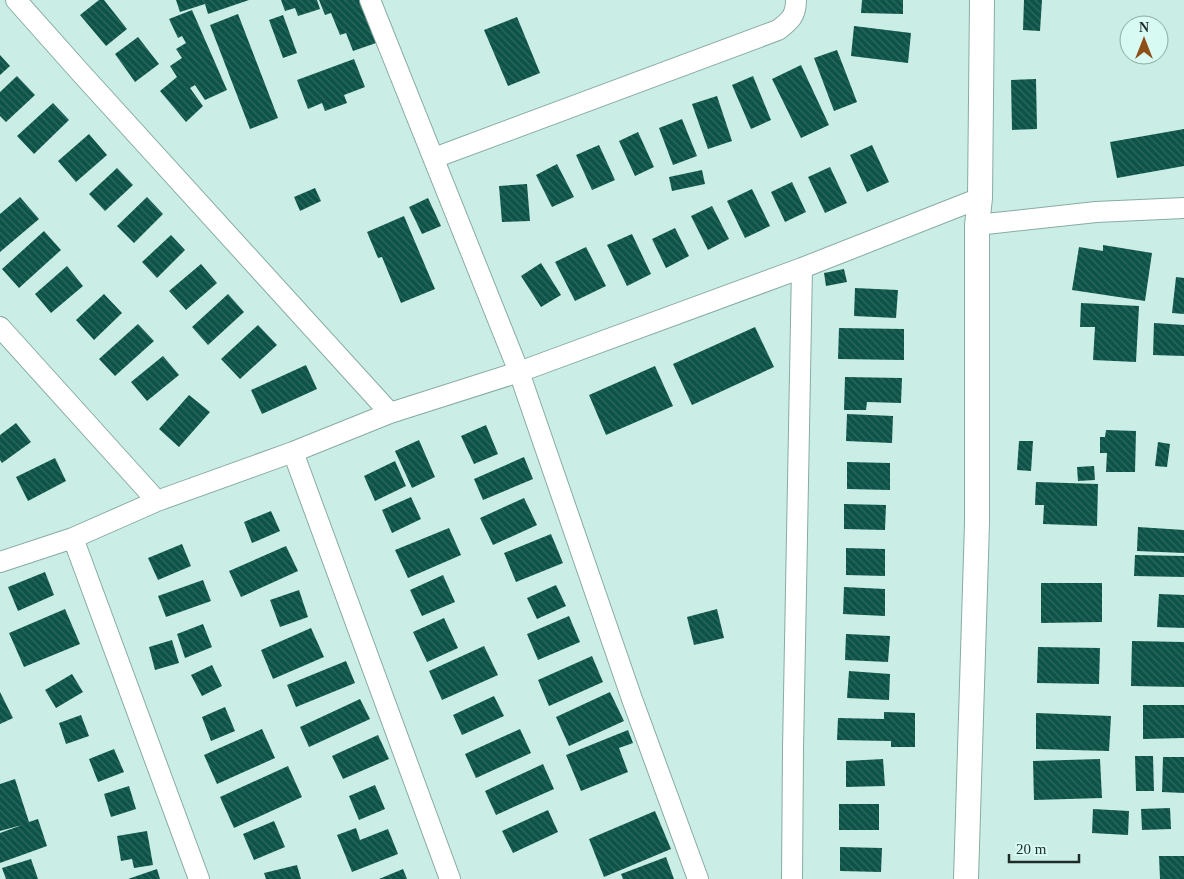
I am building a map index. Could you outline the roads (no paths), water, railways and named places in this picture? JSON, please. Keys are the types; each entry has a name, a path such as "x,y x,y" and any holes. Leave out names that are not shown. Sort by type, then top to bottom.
{"street":[{"path":"16,0 390,413"},
{"path":"370,0 519,372 632,699 698,879"},
{"path":"434,158 778,30 791,20 796,7 796,0"},
{"path":"966,879 976,522 976,225 980,198 982,0"},
{"path":"0,562 73,538 157,501 293,452 390,413 519,372 802,268 980,198"},
{"path":"976,225 1096,212 1184,208"},
{"path":"792,879 802,268"},
{"path":"0,327 157,501"},
{"path":"293,452 450,879"},
{"path":"73,538 199,879"}]}
